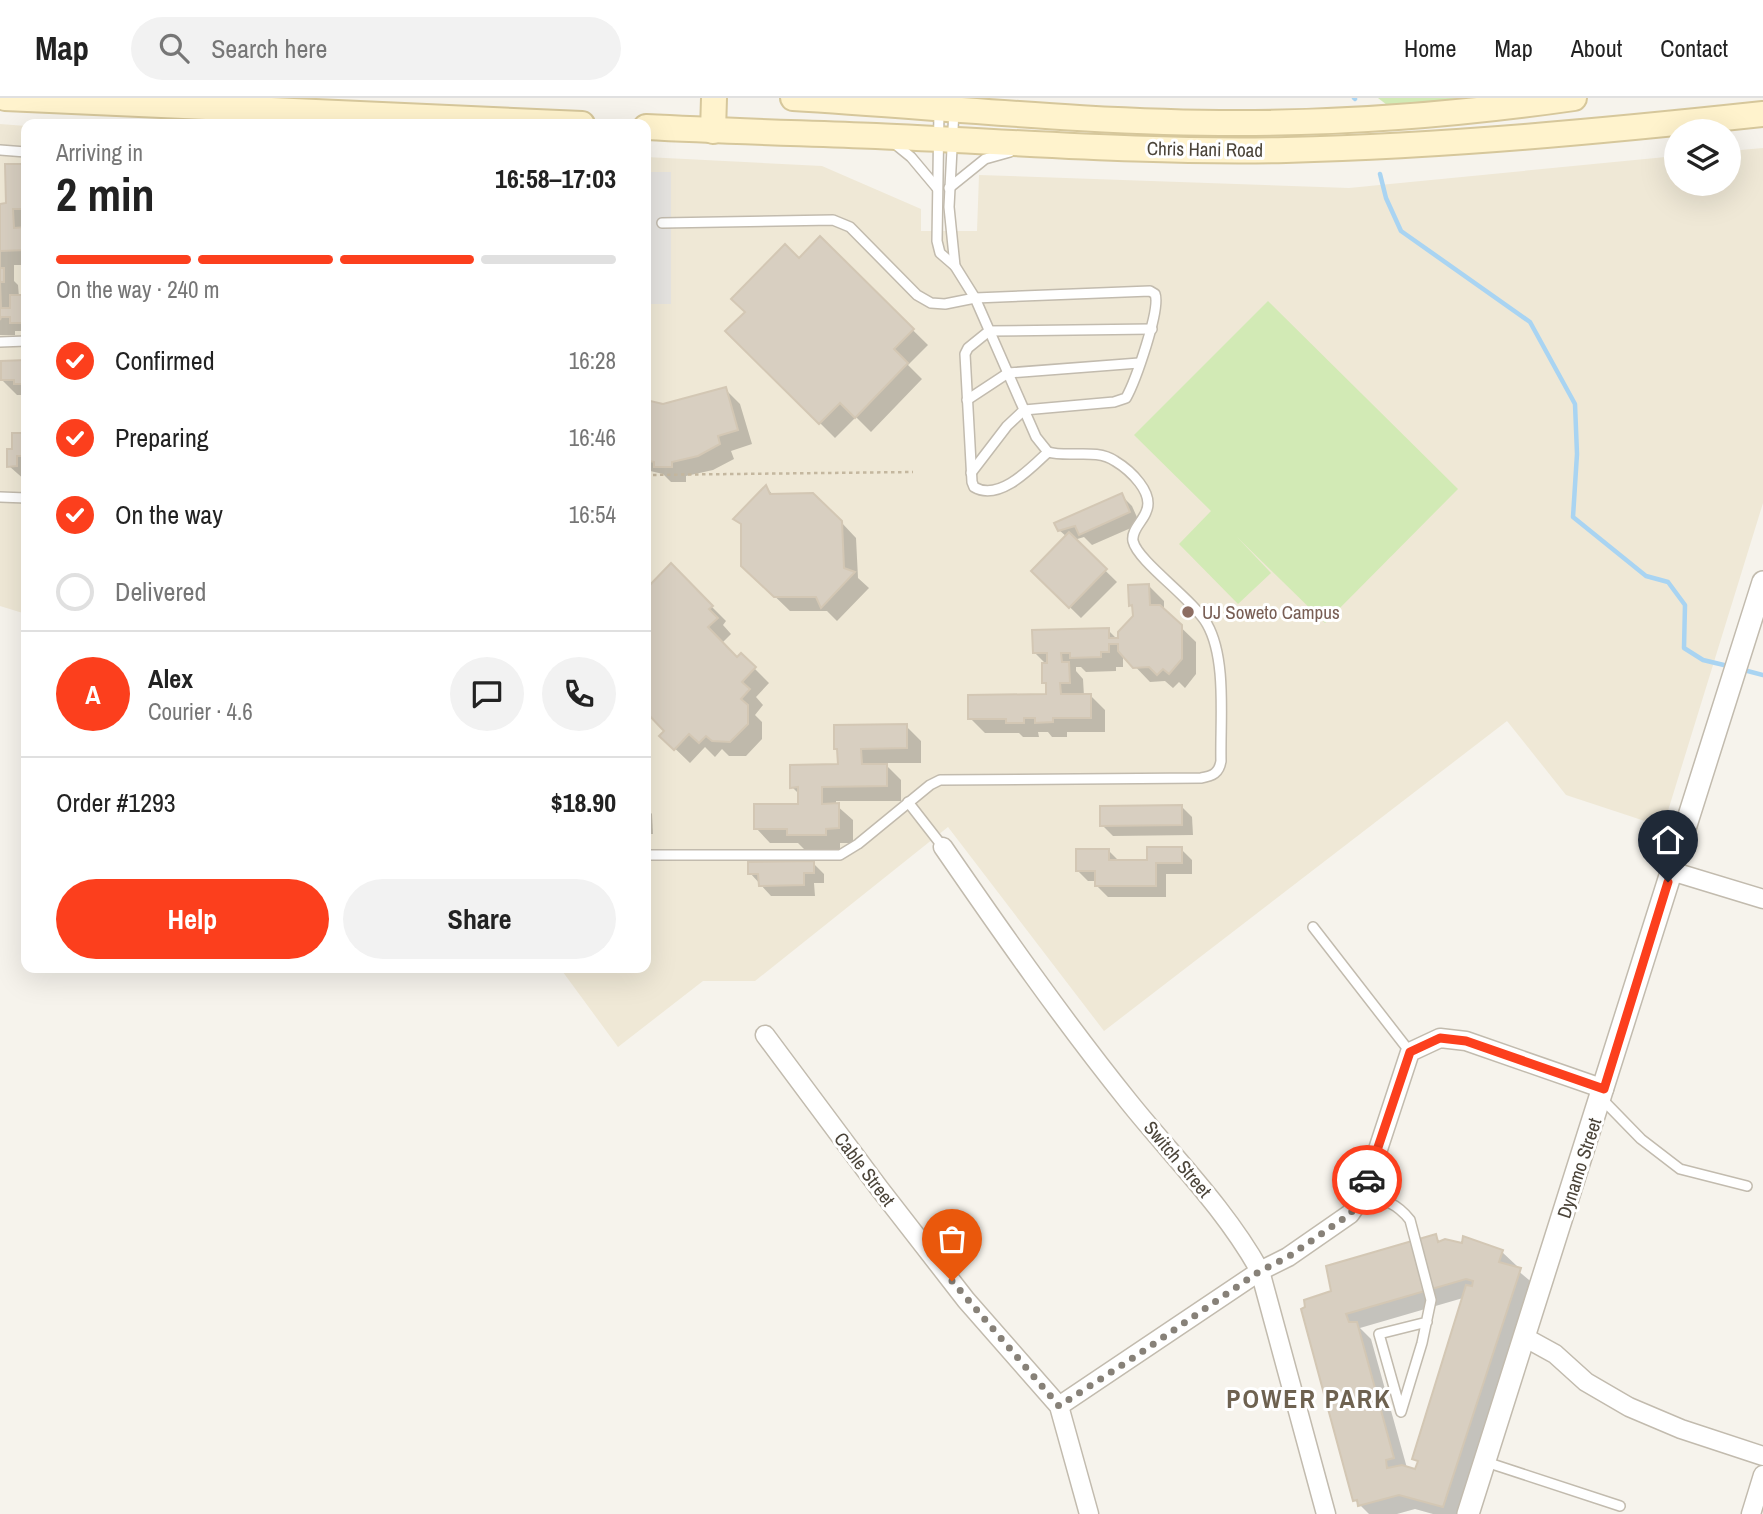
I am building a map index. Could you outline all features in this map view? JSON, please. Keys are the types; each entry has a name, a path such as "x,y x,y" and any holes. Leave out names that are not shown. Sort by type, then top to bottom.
{"main road":[{"path":"5,98 471,119"},
{"path":"713,131 714,98"},
{"name":"Chris Hani Road","path":"793,98 1153,122 1260,123 1400,117 1574,98"},
{"name":"Chris Hani Road","path":"651,127 1047,145 1285,150 1528,137 1763,114"}],"street":[{"name":"Dynamo Street","path":"1468,1514 1763,582"},
{"name":"Switch Street","path":"943,847 1050,1000 1130,1104 1211,1198 1245,1244 1260,1271 1326,1514"},
{"path":"1671,871 1763,899"},
{"name":"Cable Street","path":"765,1035 966,1300 1059,1406 1089,1514"},
{"path":"1059,1406 1350,1214 1363,1195 1410,1052 1440,1038 1466,1041 1603,1093"},
{"path":"1524,1337 1555,1354 1586,1382 1629,1407 1681,1429 1763,1456"},
{"path":"1751,1514 1763,1475"}],"lane":[{"path":"946,108 945,141 954,266"},
{"path":"651,855 841,855 940,780 1201,778 1211,777 1220,767 1219,663 1216,644 1199,611 1144,558 1134,543 1135,530 1148,509 1146,494 1123,466 1108,457 1068,456 1048,452 1039,443 975,298 954,266 943,258 938,247 937,188 945,141 946,108"},
{"path":"878,136 906,152 937,188"},
{"path":"949,188 985,159 1047,145"},
{"path":"0,150 21,152"},
{"path":"662,223 833,220 850,227 924,300 932,303 945,304 975,298 1150,291 1155,294 1157,302 1152,329 1128,394 1121,400 1024,410 1007,426 971,473"},
{"path":"1048,452 1017,478 991,492 982,492 974,487 965,355 968,348 989,331 1152,329"},
{"path":"0,342 21,341"},
{"path":"967,400 1007,373 1139,363"},
{"path":"0,497 21,498"},
{"path":"908,802 943,847"},
{"path":"1313,927 1410,1052"},
{"path":"1603,1093 1641,1139 1680,1169 1747,1186"},
{"path":"1363,1195 1387,1200 1402,1209 1410,1220 1431,1300 1427,1322 1422,1343 1401,1412 1379,1334 1427,1322"},
{"path":"1484,1462 1620,1506"}],"path":[{"path":"651,475 913,472"}],"shaded area":[{"path":"0,124 21,126 21,612 0,606"},
{"name":"UJ Soweto Campus","path":"1763,148 1763,503 1663,827 1566,795 1507,721 1104,1031 948,827 755,981 703,981 618,1047 564,973 651,973 651,157 822,166 921,209 921,231 977,231 979,175 1349,188 1664,157 1664,196 1741,196 1741,150"},
{"path":"651,172 671,172 671,304 651,304"}],"green space":[{"path":"1378,98 1527,98 1400,115"},
{"path":"1268,301 1458,489 1325,623 1237,537 1271,573 1238,604 1179,544 1211,511 1134,435"}],"building":[{"path":"5,164 21,164 21,209 13,209 14,228 21,227 21,250 0,251 0,204 6,203"},
{"path":"820,236 914,329 894,349 908,363 855,418 840,403 819,424 725,331 745,312 731,299 785,244 799,258"},
{"path":"0,268 4,268 4,282 0,282"},
{"path":"0,282 1,308 10,308 10,295 21,295 21,323 10,323 10,317 1,317 0,320"},
{"path":"21,360 21,384 14,384 14,380 1,380 1,361"},
{"path":"726,387 738,430 718,436 720,444 698,456 672,462 672,467 654,467 654,462 651,461 651,401 663,404"},
{"path":"12,433 21,433 21,456 17,456 17,466 7,467 7,449 12,449"},
{"path":"766,485 770,494 813,493 842,521 844,568 855,572 821,608 816,597 774,597 741,566 741,524 733,519"},
{"path":"1122,493 1130,512 1079,535 1075,526 1058,531 1054,523"},
{"path":"1069,532 1107,569 1069,608 1031,571"},
{"path":"671,563 713,606 709,609 718,618 708,627 737,657 741,653 756,667 742,682 750,689 741,699 748,705 748,724 730,742 712,741 706,736 699,743 689,734 674,750 659,736 664,731 651,717 651,584"},
{"path":"1149,584 1150,605 1160,605 1182,625 1182,659 1169,674 1163,669 1157,675 1149,667 1133,668 1118,651 1118,644 1109,644 1109,652 1101,652 1101,657 1070,658 1070,653 1061,653 1062,662 1069,662 1070,683 1060,683 1061,694 1091,694 1091,718 1053,718 1053,722 1035,723 1035,718 1024,718 1024,723 1006,723 1006,719 968,719 968,695 1046,694 1046,683 1042,683 1042,663 1047,663 1047,653 1033,653 1032,630 1109,628 1109,638 1118,638 1118,632 1133,616 1132,605 1129,606 1128,585"},
{"path":"907,724 907,748 861,749 862,764 887,764 887,786 822,787 822,804 839,803 839,828 826,829 826,835 787,835 787,829 754,829 754,804 798,804 798,787 790,788 790,765 838,764 837,749 834,749 834,725"},
{"path":"1182,805 1182,825 1100,826 1100,806"},
{"path":"1147,847 1182,847 1182,863 1156,863 1156,886 1095,886 1095,871 1076,871 1076,849 1109,849 1109,860 1147,860"},
{"path":"814,861 814,873 804,873 804,885 759,886 758,874 748,874 748,862"},
{"path":"1436,1234 1438,1242 1445,1239 1462,1243 1463,1236 1503,1250 1499,1262 1521,1268 1443,1507 1399,1495 1358,1506 1357,1500 1353,1501 1301,1309 1305,1307 1304,1300 1331,1291 1326,1266","holes":["1466,1279 1473,1281 1472,1286 1466,1285 1412,1459 1418,1461 1415,1469 1402,1465 1387,1468 1386,1460 1394,1458 1357,1322 1349,1322 1346,1314"]}],"waterway":[{"path":"1380,174 1386,198 1401,231 1530,322 1575,404 1577,454 1573,517 1646,576 1668,582 1685,605 1684,648 1703,660 1728,666"},
{"path":"1740,669 1763,675"}],"way so far":[{"path":"952,1281 1059,1406 1350,1214 1363,1195 1367,1180"}],"place":[{"name":"UJ Soweto Campus","path":"1188,612"}],"district":[{"name":"POWER PARK","path":"1309,1398"}],"route":[{"path":"1367,1180 1410,1052 1440,1038 1466,1041 1604,1089 1668,882"}]}
